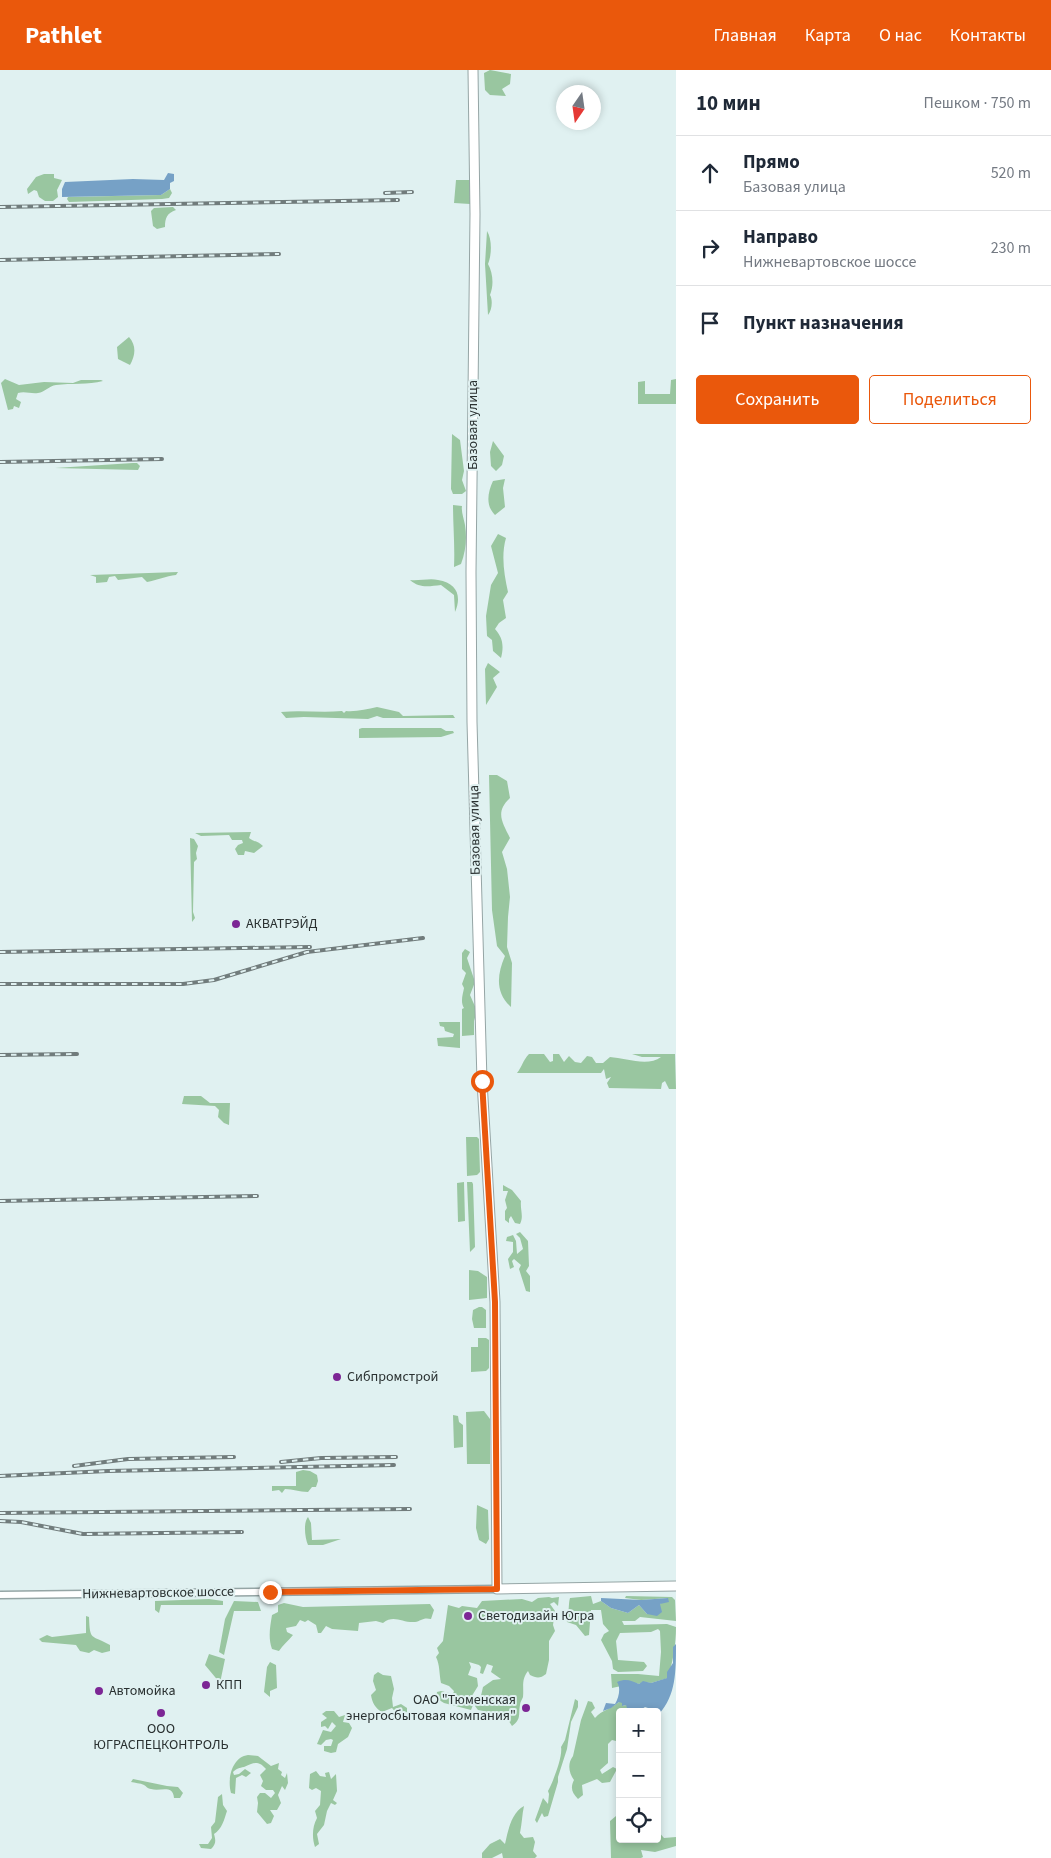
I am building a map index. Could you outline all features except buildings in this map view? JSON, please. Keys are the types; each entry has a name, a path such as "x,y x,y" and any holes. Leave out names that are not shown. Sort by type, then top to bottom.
{"street":[{"name":"Базовая улица","path":"473,70 475,214 471,572 472,722 482,1081 495,1302 497,1589"},
{"name":"Нижневартовское шоссе","path":"0,1595 676,1586"}],"green space":[{"path":"490,70 511,74 510,84 502,89 506,96 490,95 485,90 484,73"},
{"path":"44,174 54,174 54,178 62,180 57,190 58,197 53,201 45,201 34,190 28,194 27,189 36,177"},
{"path":"456,180 470,180 470,204 454,203"},
{"path":"170,189 172,193 169,198 162,199 69,202 67,199 68,197 161,195"},
{"path":"173,207 176,210 167,216 165,227 157,229 153,226 151,211 154,208"},
{"path":"487,231 491,247 488,264 492,279 490,295 492,305 488,315 485,264"},
{"path":"129,337 132,340 134,351 130,365 118,359 117,347"},
{"path":"5,379 19,385 44,382 73,383 81,380 103,381 56,385 38,393 18,393 16,399 21,402 19,408 14,406 13,409 8,410 1,383"},
{"path":"676,379 676,404 638,404 638,382 645,381 645,394 670,394 671,380"},
{"path":"452,434 460,440 464,471 462,480 466,491 462,494 453,494 451,489"},
{"path":"493,441 504,456 502,465 496,471 491,466 490,452"},
{"path":"137,463 140,466 138,470 55,468"},
{"path":"505,479 503,488 505,507 495,515 490,507 488,498 490,490 493,481"},
{"path":"453,505 462,506 466,535 461,564 454,567 454,551"},
{"path":"498,534 506,538 504,565 508,592 503,600 506,618 495,629 502,642 501,658 493,651 492,640 487,636 486,616 491,585 498,573 491,546"},
{"path":"178,572 176,575 147,582 142,577 118,580 115,576 109,577 107,582 96,583 96,577 90,575"},
{"path":"435,579 450,584 454,587 458,596 455,612 454,595 441,585 421,586 410,580"},
{"path":"488,663 500,672 493,678 497,687 486,705 485,669"},
{"path":"377,707 399,712 403,716 453,715 455,718 383,718 377,716 368,719 286,718 281,712 342,711 344,713 346,711 358,711"},
{"path":"441,728 446,731 453,731 454,733 441,737 359,738 359,729"},
{"path":"489,775 497,775 507,781 510,798 505,803 501,817 510,838 502,852 507,869 510,897 507,947 512,963 511,1007 502,996 500,989 499,976 505,956 497,946 492,910"},
{"path":"251,832 249,838 263,846 254,853 245,851 244,855 238,855 235,849 243,843 242,840 232,840 229,835 201,836 195,833"},
{"path":"190,838 194,839 198,846 197,859 194,862 193,912 195,918 192,922"},
{"path":"465,949 470,952 467,958 475,982 470,995 477,1011 474,1021 474,1035 462,1036 464,988 462,984 466,973 462,969 462,953"},
{"path":"439,1022 460,1022 460,1048 438,1046 437,1038 453,1037 454,1034 445,1031"},
{"path":"529,1054 544,1054 550,1062 553,1061 553,1054 559,1054 564,1062 569,1056 575,1062 581,1063 587,1056 592,1057 596,1063 603,1063 610,1057 643,1062 656,1060 661,1057 642,1057 632,1054 675,1054 676,1089 669,1089 665,1081 662,1083 661,1089 609,1088 607,1083 611,1077 606,1079 604,1069 601,1073 517,1073"},
{"path":"184,1096 201,1096 210,1103 230,1103 229,1125 218,1117 219,1110 215,1106 182,1104"},
{"path":"466,1137 477,1137 479,1139 480,1172 477,1175 467,1176"},
{"path":"464,1182 465,1221 458,1222 457,1183"},
{"path":"467,1182 472,1182 473,1184 475,1247 470,1252"},
{"path":"503,1185 512,1190 521,1201 522,1218 520,1224 515,1223 511,1216 509,1223 505,1220 507,1208 505,1200 508,1191 503,1191"},
{"path":"520,1232 528,1241 529,1266 526,1271 530,1276 530,1292 526,1291 519,1269 521,1265 514,1259 512,1261 514,1267 510,1269 508,1259 513,1252 513,1242 506,1241 507,1237 513,1235 516,1241 517,1254 523,1249 520,1238 516,1234"},
{"path":"469,1270 478,1271 487,1277 487,1298 469,1300"},
{"path":"479,1307 486,1310 486,1328 474,1328 473,1310"},
{"path":"478,1338 489,1340 489,1368 486,1371 471,1372 471,1347 478,1347"},
{"path":"484,1411 490,1419 490,1464 467,1464 466,1412"},
{"path":"453,1415 458,1416 459,1422 463,1425 463,1447 454,1448"},
{"path":"303,1470 317,1475 316,1487 312,1487 308,1492 285,1489 282,1493 279,1490 272,1491 272,1486 296,1486 296,1472"},
{"path":"477,1505 488,1510 489,1539 486,1544 479,1540 476,1528"},
{"path":"308,1517 311,1523 312,1540 341,1539 323,1545 308,1545 305,1523"},
{"path":"591,1596 593,1604 601,1601 611,1608 628,1613 639,1605 647,1614 659,1607 668,1598 641,1600 625,1598 626,1596 672,1597 675,1600 676,1621 640,1617 635,1621 622,1621 624,1625 667,1624 676,1627 674,1652 668,1678 651,1683 635,1683 612,1688 611,1674 659,1676 660,1631 658,1629 651,1632 620,1633 616,1641 618,1660 644,1662 647,1666 643,1671 618,1672 613,1669 612,1661 601,1640 604,1634 609,1631 603,1624 601,1610 591,1610 589,1635 585,1636 576,1625 567,1622 566,1617 570,1598"},
{"path":"559,1597 558,1606 554,1602 550,1604 555,1611 553,1625 555,1631 549,1641 549,1660 546,1674 538,1678 530,1675 528,1671 526,1674 519,1716 512,1726 505,1715 478,1710 475,1706 480,1700 483,1687 493,1680 501,1679 491,1672 493,1666 487,1664 483,1674 480,1673 481,1667 479,1665 469,1662 471,1667 468,1675 477,1678 478,1686 470,1699 473,1705 471,1710 444,1703 436,1698 437,1692 453,1694 454,1691 449,1686 441,1683 436,1657 439,1653 437,1648 443,1641 448,1605 459,1608 462,1606 477,1608 482,1601 522,1599 532,1602 538,1598"},
{"path":"209,1599 223,1601 223,1605 161,1605 159,1613 155,1610 155,1601"},
{"path":"234,1601 258,1602 261,1611 234,1611 224,1655 219,1652 225,1619"},
{"path":"284,1603 303,1607 430,1604 434,1610 431,1619 410,1622 391,1619 383,1623 376,1621 359,1623 358,1631 332,1629 326,1626 321,1633 318,1633 316,1625 308,1620 305,1622 300,1620 296,1626 286,1628 287,1632 293,1635 279,1651 272,1649 270,1628 272,1615 278,1612 278,1605"},
{"path":"86,1616 89,1617 91,1634 110,1645 110,1651 102,1653 94,1650 89,1653 80,1651 76,1645 42,1642 39,1639 47,1635 52,1637 86,1633"},
{"path":"209,1654 225,1659 220,1683 205,1665"},
{"path":"270,1662 276,1665 277,1688 270,1691 270,1697 264,1692 267,1667"},
{"path":"378,1672 391,1676 394,1689 393,1707 401,1704 407,1708 407,1712 398,1713 392,1708 382,1712 376,1707 371,1695 376,1690 373,1681 374,1675"},
{"path":"575,1699 578,1701 578,1707 571,1722 567,1749 548,1816 544,1817 542,1813 537,1823 535,1820 543,1798 548,1804 548,1791 559,1763 561,1747 565,1740"},
{"path":"588,1701 592,1702 595,1708 591,1712 595,1718 619,1702 623,1702 622,1706 626,1705 634,1708 616,1708 616,1741 612,1740 608,1744 608,1763 600,1770 602,1774 613,1767 616,1768 610,1782 602,1783 597,1779 582,1785 583,1795 578,1799 572,1790 574,1780 569,1765 573,1756 581,1720"},
{"path":"326,1711 334,1711 339,1717 345,1715 343,1722 349,1723 352,1728 348,1737 338,1744 336,1752 331,1753 324,1751 324,1746 331,1746 333,1740 326,1740 321,1745 317,1744 323,1730 331,1732 336,1726 332,1722 328,1729 325,1726 321,1727 321,1722 327,1718 322,1714"},
{"path":"248,1755 258,1756 271,1766 279,1763 278,1769 282,1772 281,1775 285,1778 287,1773 288,1783 285,1790 282,1786 278,1795 281,1803 277,1810 270,1810 274,1816 271,1823 267,1824 257,1812 257,1797 260,1793 265,1793 271,1798 275,1793 273,1790 266,1790 261,1786 263,1781 260,1775 266,1769 263,1766 258,1763 238,1768 234,1771 234,1775 239,1774 245,1769 251,1773 246,1777 242,1775 236,1778 235,1794 231,1793 230,1775 232,1770 238,1760"},
{"path":"316,1771 320,1776 326,1777 325,1773 329,1772 331,1779 336,1774 337,1791 333,1800 337,1803 335,1805 331,1803 327,1811 324,1825 317,1834 319,1844 315,1847 313,1829 317,1818 315,1811 320,1805 321,1791 316,1788 312,1790 309,1788 310,1774"},
{"path":"133,1779 178,1787 183,1793 180,1798 174,1798 169,1790 150,1789 142,1784 131,1782"},
{"path":"222,1794 223,1805 227,1811 224,1821 219,1830 214,1834 215,1842 213,1847 211,1849 201,1848 199,1844 208,1844 212,1838 211,1827 215,1822 218,1797"},
{"path":"524,1806 520,1833 524,1838 533,1837 535,1842 533,1851 537,1856 535,1858 503,1858 502,1853 492,1858 482,1858 482,1853 490,1844 500,1839 505,1844 513,1818"},
{"path":"616,1816 616,1843 661,1843 661,1835 664,1838 676,1837 676,1846 655,1852 641,1850 643,1857 641,1858 611,1858 610,1821"}],"water":[{"path":"168,173 174,174 174,181 170,183 170,189 161,195 62,197 62,189 65,182 133,179 164,180"},
{"path":"601,1598 641,1600 668,1598 669,1602 660,1604 662,1612 657,1616 647,1614 639,1605 628,1613 611,1608 601,1601"},
{"path":"676,1644 674,1682 669,1699 661,1712 661,1708 627,1708 626,1705 622,1706 622,1703 619,1702 603,1711 606,1703 615,1704 619,1690 617,1682 626,1680 639,1684 643,1681 651,1683 667,1678 667,1672 673,1663 673,1647"}],"railway":[{"path":"385,193 412,192"},
{"path":"0,207 398,200"},
{"path":"0,260 279,254"},
{"path":"0,462 162,459"},
{"path":"0,984 183,984 214,980 307,952 423,938"},
{"path":"0,952 310,947"},
{"path":"0,1055 77,1054"},
{"path":"0,1201 257,1196"},
{"path":"74,1466 128,1459 234,1457"},
{"path":"281,1462 321,1458 396,1457"},
{"path":"0,1476 108,1471 394,1465"},
{"path":"0,1513 410,1509"},
{"path":"0,1521 21,1522 83,1534 242,1532"}],"place":[{"name":"АКВАТРЭЙД","path":"236,924"},
{"name":"Сибпромстрой","path":"337,1377"},
{"name":"Светодизайн Югра","path":"468,1616"},
{"name":"КПП","path":"206,1685"},
{"name":"Автомойка","path":"99,1691"},
{"name":"ОАО \"Тюменская энергосбытовая компания\"","path":"526,1708"},
{"name":"ООО ЮГРАСПЕЦКОНТРОЛЬ","path":"161,1713"}],"route":[{"path":"270,1592 497,1589 495,1302 482,1081"}]}
